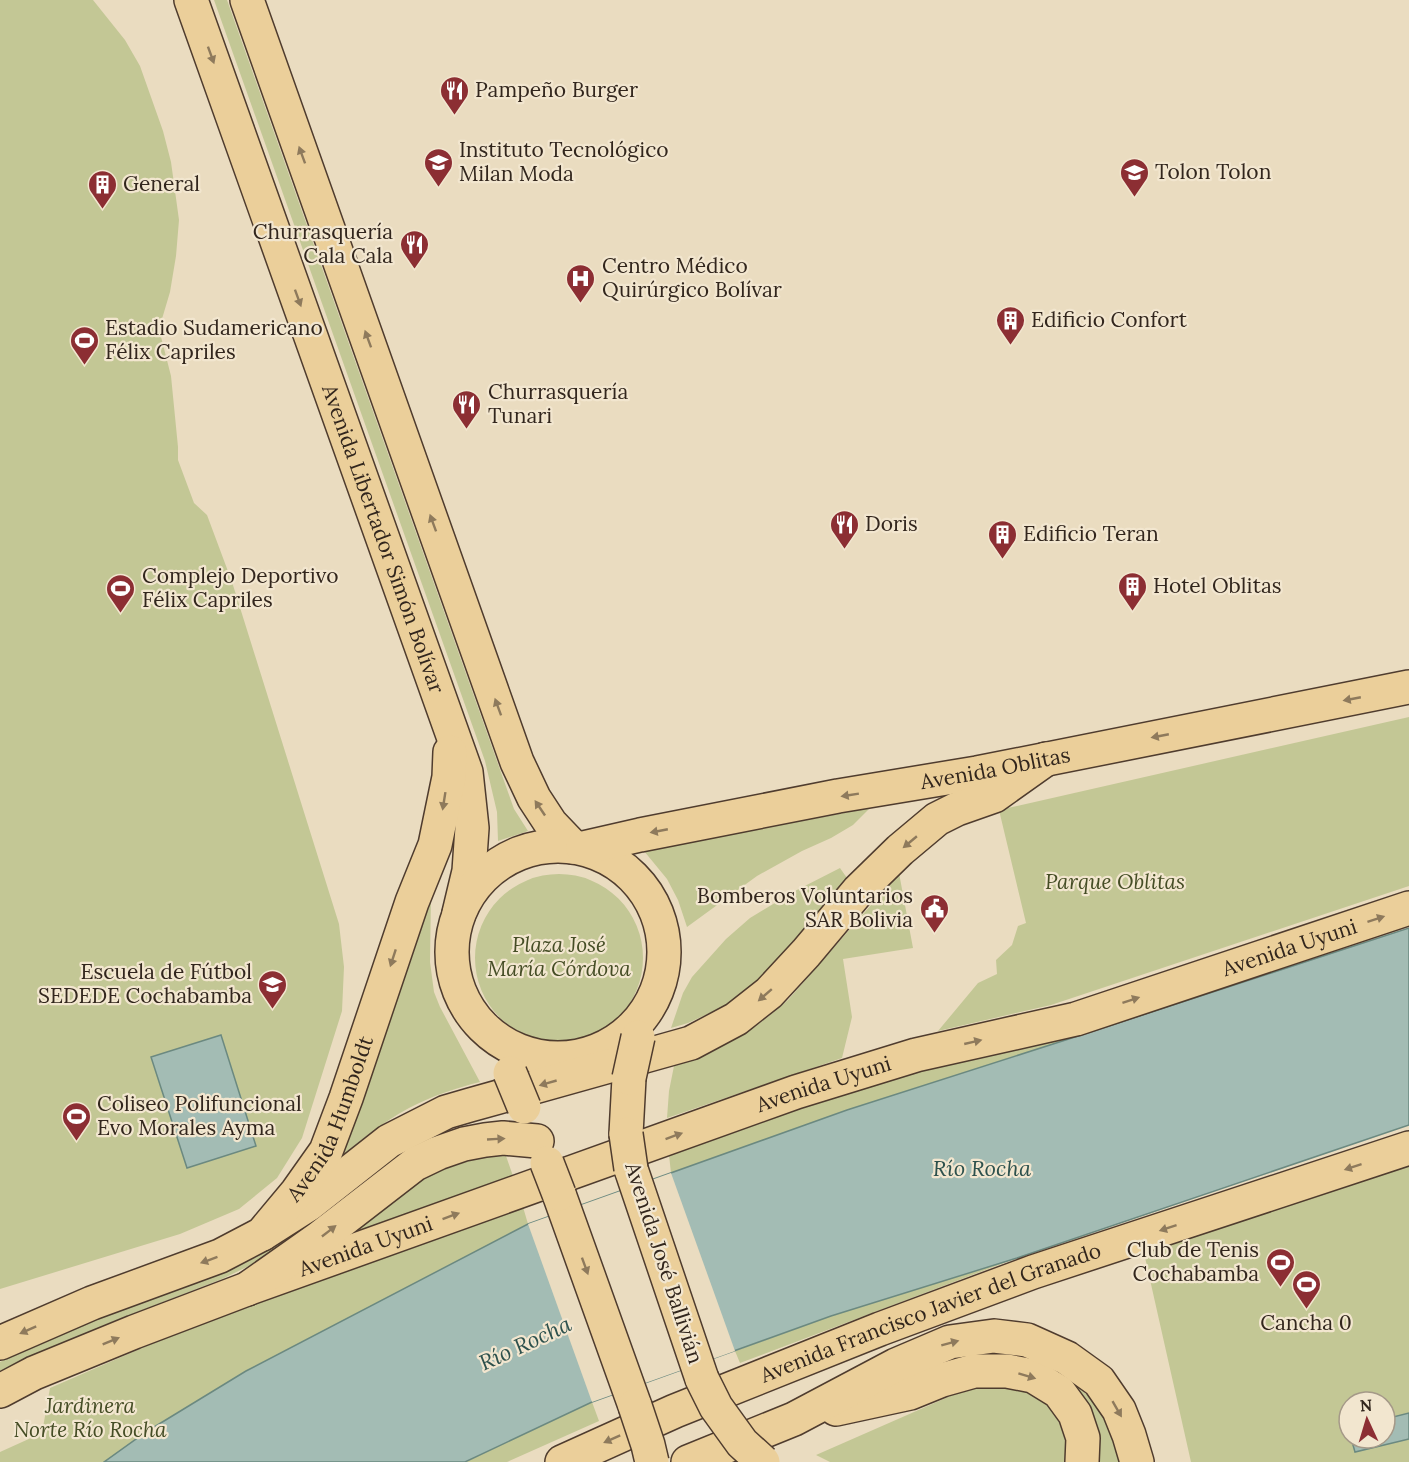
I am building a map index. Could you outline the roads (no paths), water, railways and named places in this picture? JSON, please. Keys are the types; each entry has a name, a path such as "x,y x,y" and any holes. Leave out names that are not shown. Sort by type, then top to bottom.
{"main road":[{"name":"Avenida Libertador Simón Bolívar","path":"191,0 466,772 472,828 469,871 459,914"},
{"path":"248,0 517,762 534,798 551,824 578,848"},
{"name":"Avenida Oblitas","path":"578,848 838,796 908,786 1409,687"},
{"name":"Avenida Humboldt","path":"0,1343 92,1303 220,1256 262,1234 297,1192 326,1151 346,1098 411,902 435,844 449,777 449,722"},
{"path":"262,1234 309,1204 389,1141 446,1112 691,1043 736,1019 769,993 858,891 900,850 938,819 957,809 994,796 1046,759"},
{"path":"487,1031 510,1047 529,1054 538,1057 567,1058 598,1051 643,1024 662,979 666,950 661,921 648,894 628,872 611,861 578,848 550,846 528,851 502,862 484,876 470,893 459,914 453,938 452,964 458,989 470,1012 487,1031 510,1073 524,1107 562,1203 632,1397 652,1462"},
{"name":"Avenida Uyuni","path":"247,1290 796,1092 916,1055 1076,1019 1409,908"},
{"name":"Avenida José Ballivián","path":"643,1024 629,1078 627,1106 626,1134 634,1177 699,1371 716,1407 742,1443 763,1462"},
{"path":"0,1391 34,1373 134,1332 247,1290 318,1239 415,1164 438,1153 485,1140 503,1138 542,1152"},
{"name":"Avenida Francisco Javier del Granado","path":"562,1462 675,1411 902,1320 1033,1272 1409,1148"},
{"path":"688,1462 794,1419 896,1365 950,1342 994,1336 1027,1340 1067,1358 1099,1381 1119,1410 1137,1462"},
{"path":"794,1419 910,1392 974,1371 1007,1371 1032,1376 1059,1392 1075,1414 1083,1438 1082,1462"}],"water":[{"name":"Río Rocha","path":"1409,928 1409,1125 1017,1258 831,1316 592,1402 465,1462 104,1462 146,1432 246,1371 528,1224 847,1110"},
{"path":"221,1035 256,1146 187,1168 151,1057"},
{"path":"1409,1413 1409,1439 1397,1442 1397,1416"}],"place":[{"name":"Pampeño Burger","path":"454,116"},
{"name":"Instituto Tecnológico Milan Moda","path":"438,188"},
{"name":"Tolon Tolon","path":"1134,198"},
{"name":"General","path":"102,210"},
{"name":"Churrasquería Cala Cala","path":"414,270"},
{"name":"Centro Médico Quirúrgico Bolívar","path":"581,304"},
{"name":"Edificio Confort","path":"1010,346"},
{"name":"Estadio Sudamericano Félix Capriles","path":"84,366"},
{"name":"Churrasquería Tunari","path":"467,430"},
{"name":"Doris","path":"844,550"},
{"name":"Edificio Teran","path":"1002,560"},
{"name":"Hotel Oblitas","path":"1132,612"},
{"name":"Complejo Deportivo Félix Capriles","path":"121,614"},
{"name":"Bomberos Voluntarios SAR Bolivia","path":"934,934"},
{"name":"Escuela de Fútbol SEDEDE Cochabamba","path":"273,1010"},
{"name":"Coliseo Polifuncional Evo Morales Ayma","path":"76,1142"},
{"name":"Club de Tenis Cochabamba","path":"1280,1288"},
{"name":"Cancha 0","path":"1306,1310"}],"park label":[{"name":"Parque Oblitas","path":"1115,882"},
{"name":"Plaza José María Córdova","path":"559,957"},
{"name":"Jardinera Norte Río Rocha","path":"90,1418"}]}
